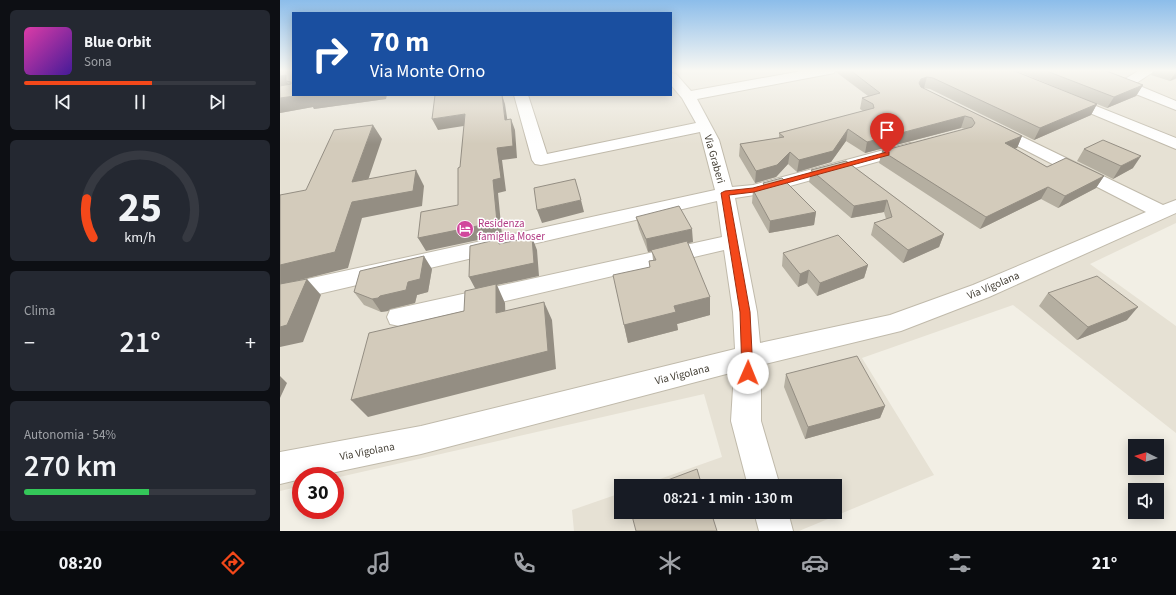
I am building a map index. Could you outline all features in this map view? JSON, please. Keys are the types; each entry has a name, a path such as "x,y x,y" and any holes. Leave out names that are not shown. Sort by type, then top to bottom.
{"street":[{"path":"688,96 695,95"},
{"path":"1058,95 1176,144"},
{"path":"1148,95 1176,106"},
{"name":"Via Graberi","path":"521,96 541,160 705,126"},
{"name":"Via Graberi","path":"688,96 711,140 725,193 745,312 748,358 746,421 762,479"},
{"name":"Via Vigolana","path":"980,122 1169,209"},
{"path":"280,294 725,193 754,190 922,144"},
{"name":"Via Vigolana","path":"280,468 421,440 748,358 892,324 981,291 1169,209"},
{"path":"399,317 733,241"},
{"path":"773,519 776,531"}],"shaded area":[{"path":"280,95 672,96 672,95 1176,95 1176,223 1090,264 1176,326 1176,433 1013,305 862,358 934,475 842,513 842,479 660,479 722,457 704,394 344,476 344,467 292,467 292,488 280,491"},
{"path":"614,495 614,519 828,519 799,531 574,531 572,510"}],"building":[{"path":"280,95 295,96 280,98"},
{"path":"874,95 937,95 1022,136 1005,143 1047,167 1066,158 1104,176 1065,196 1048,187 986,217 882,151 972,127 975,123 972,118 965,116 867,142 848,129 833,151 799,160 790,152 777,165 756,171 740,144 784,137 779,133 874,108 873,104 862,98"},
{"path":"969,95 1074,95 1097,104 1040,128"},
{"path":"1108,95 1119,95 1114,97"},
{"path":"435,96 502,96 505,120 511,119 513,146 497,148 501,178 493,180 497,222 418,238 421,212 458,205 458,168 460,167 465,114 432,119"},
{"path":"373,125 352,182 416,170 413,191 352,202 335,252 280,265 280,195 306,190 334,130"},
{"path":"1103,140 1141,156 1121,166 1084,149"},
{"path":"846,161 944,234 908,250 874,223 892,217 887,200 854,206 811,170"},
{"path":"782,178 816,212 770,221 753,190 766,188 763,183"},
{"path":"575,179 581,200 537,210 534,188"},
{"path":"679,206 692,229 646,239 636,217"},
{"path":"838,235 868,265 820,283 809,270 800,274 783,253"},
{"path":"532,237 534,263 469,277 470,246 499,239 499,244"},
{"path":"687,241 710,297 674,306 676,312 624,325 613,275 650,267 649,261 656,260 651,250"},
{"path":"424,256 420,279 408,282 406,290 372,299 354,292 360,271"},
{"path":"1097,276 1138,307 1088,327 1048,293"},
{"path":"307,279 287,325 280,327 280,284"},
{"path":"496,284 496,313 544,302 548,351 351,400 369,333 464,311 465,291"},
{"path":"857,356 885,406 808,427 786,374"},
{"path":"697,469 700,479 671,479"},
{"path":"633,519 713,519 717,531 636,531"}],"place":[{"name":"Residenza famiglia Moser","path":"465,229"}],"route":[{"path":"748,373 745,312 725,193 754,190 887,154"}]}
